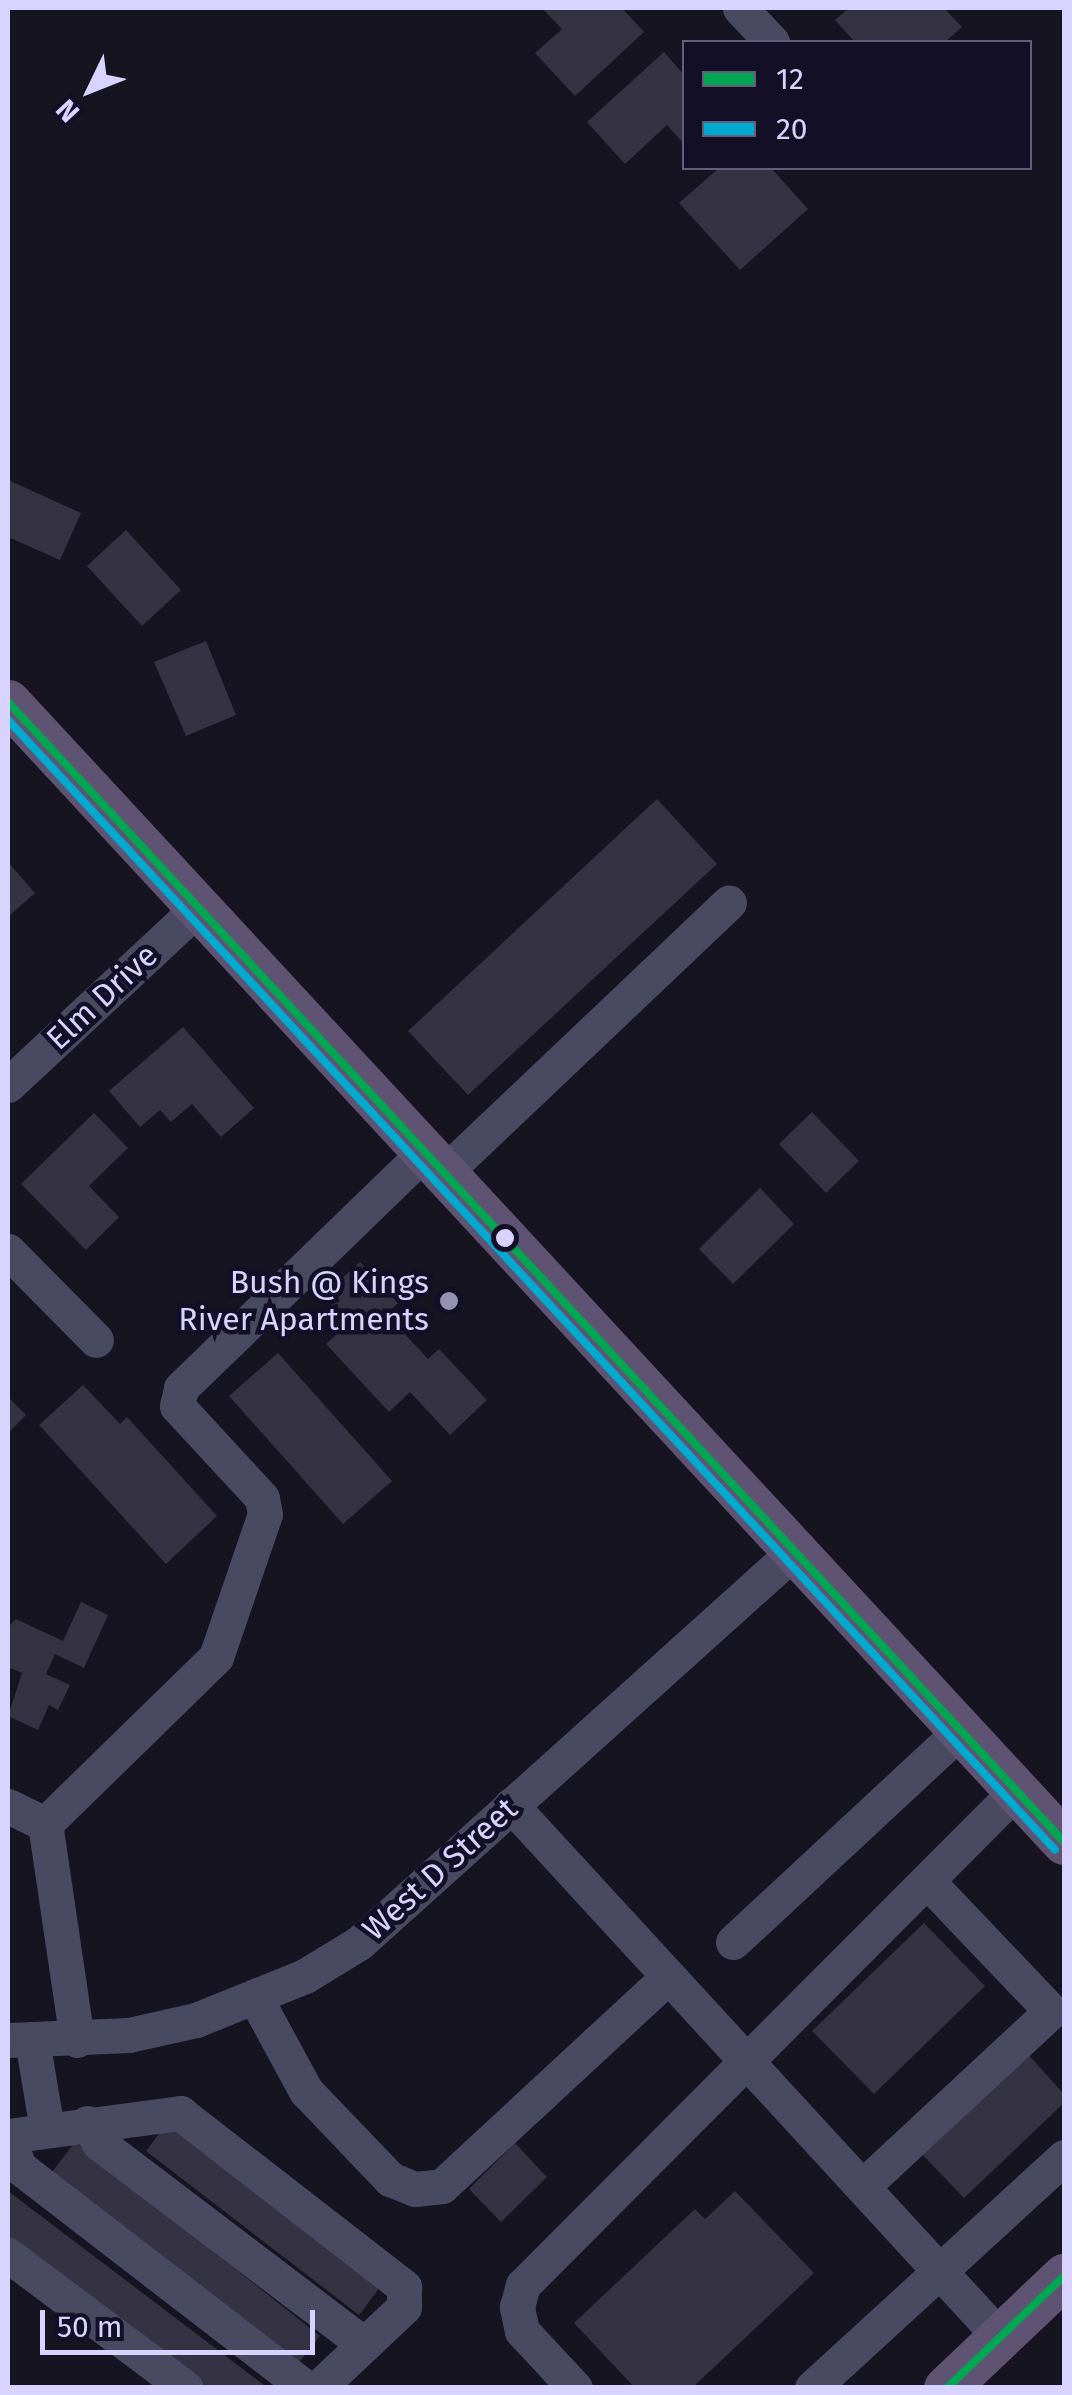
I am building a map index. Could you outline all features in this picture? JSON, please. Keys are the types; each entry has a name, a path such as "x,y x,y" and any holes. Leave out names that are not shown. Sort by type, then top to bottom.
{"main road":[{"path":"8,702 798,1548 1063,1838"},
{"path":"946,2388 1064,2276"}],"street":[{"path":"740,8 770,40"},
{"path":"45,1824 216,1657 265,1514 262,1498 176,1406 181,1388 730,902"},
{"name":"Elm Drive","path":"8,1085 198,909"},
{"path":"8,1251 96,1340"},
{"name":"West D Street","path":"20,2040 77,2040 180,2024 256,1999 358,1943 798,1548"},
{"path":"733,1942 963,1728"},
{"path":"575,2388 522,2331 517,2307 523,2285 1019,1788"},
{"path":"511,1805 1000,2337"},
{"path":"8,1806 45,1824"},
{"path":"45,1824 77,2040"},
{"path":"864,2186 1060,2013 928,1882"},
{"path":"256,1999 306,2091 390,2179 415,2189 442,2186 668,1977"},
{"path":"20,2040 47,2130"},
{"path":"306,2388 19,2167 8,2137 180,2113 389,2276 408,2297 318,2388"},
{"path":"86,2124 100,2143 364,2344"},
{"path":"812,2388 940,2270 1060,2169"},
{"path":"8,2255 186,2388"}],"building":[{"path":"542,8 622,8 644,32 575,96 535,53 562,29"},
{"path":"849,8 944,8 962,27 947,40 853,40 835,20"},
{"path":"664,52 682,73 682,142 667,125 625,164 587,122"},
{"path":"717,170 773,170 808,209 740,270 679,203"},
{"path":"8,480 81,513 60,560 8,537"},
{"path":"126,530 181,590 142,626 87,566"},
{"path":"206,641 236,715 186,736 154,662"},
{"path":"657,799 717,864 468,1095 408,1031"},
{"path":"8,862 35,893 8,917"},
{"path":"183,1027 254,1108 221,1137 192,1104 171,1122 160,1110 140,1127 109,1091"},
{"path":"812,1112 859,1161 826,1193 779,1144"},
{"path":"94,1113 128,1148 89,1186 119,1217 86,1250 21,1184"},
{"path":"760,1188 794,1224 733,1284 699,1249"},
{"path":"360,1262 398,1303 386,1314 428,1359 439,1349 487,1400 450,1435 410,1392 389,1412 326,1344 348,1324 322,1296"},
{"path":"278,1353 392,1481 343,1524 229,1396"},
{"path":"83,1385 120,1424 127,1417 217,1516 166,1564 39,1425"},
{"path":"8,1397 26,1415 8,1433"},
{"path":"81,1602 108,1615 84,1668 55,1654 46,1674 70,1685 58,1710 49,1705 38,1730 8,1716 22,1673 8,1667 8,1627 16,1619 63,1641"},
{"path":"924,1923 985,1986 874,2094 812,2031"},
{"path":"1024,2050 1064,2094 1064,2103 964,2198 918,2150"},
{"path":"168,2122 381,2286 359,2315 146,2151"},
{"path":"75,2142 320,2336 297,2365 52,2172"},
{"path":"515,2143 547,2177 501,2222 469,2189"},
{"path":"8,2191 268,2388 203,2388 8,2240"},
{"path":"735,2191 814,2273 692,2388 635,2388 574,2323 695,2209 705,2219"}],"transit line":[{"name":"12","path":"8,702 1064,1842"},
{"name":"20","path":"8,720 1055,1850"},
{"name":"12","path":"947,2388 1064,2276"}],"place":[{"name":"Bush @ Kings River Apartments","path":"449,1301"}]}
